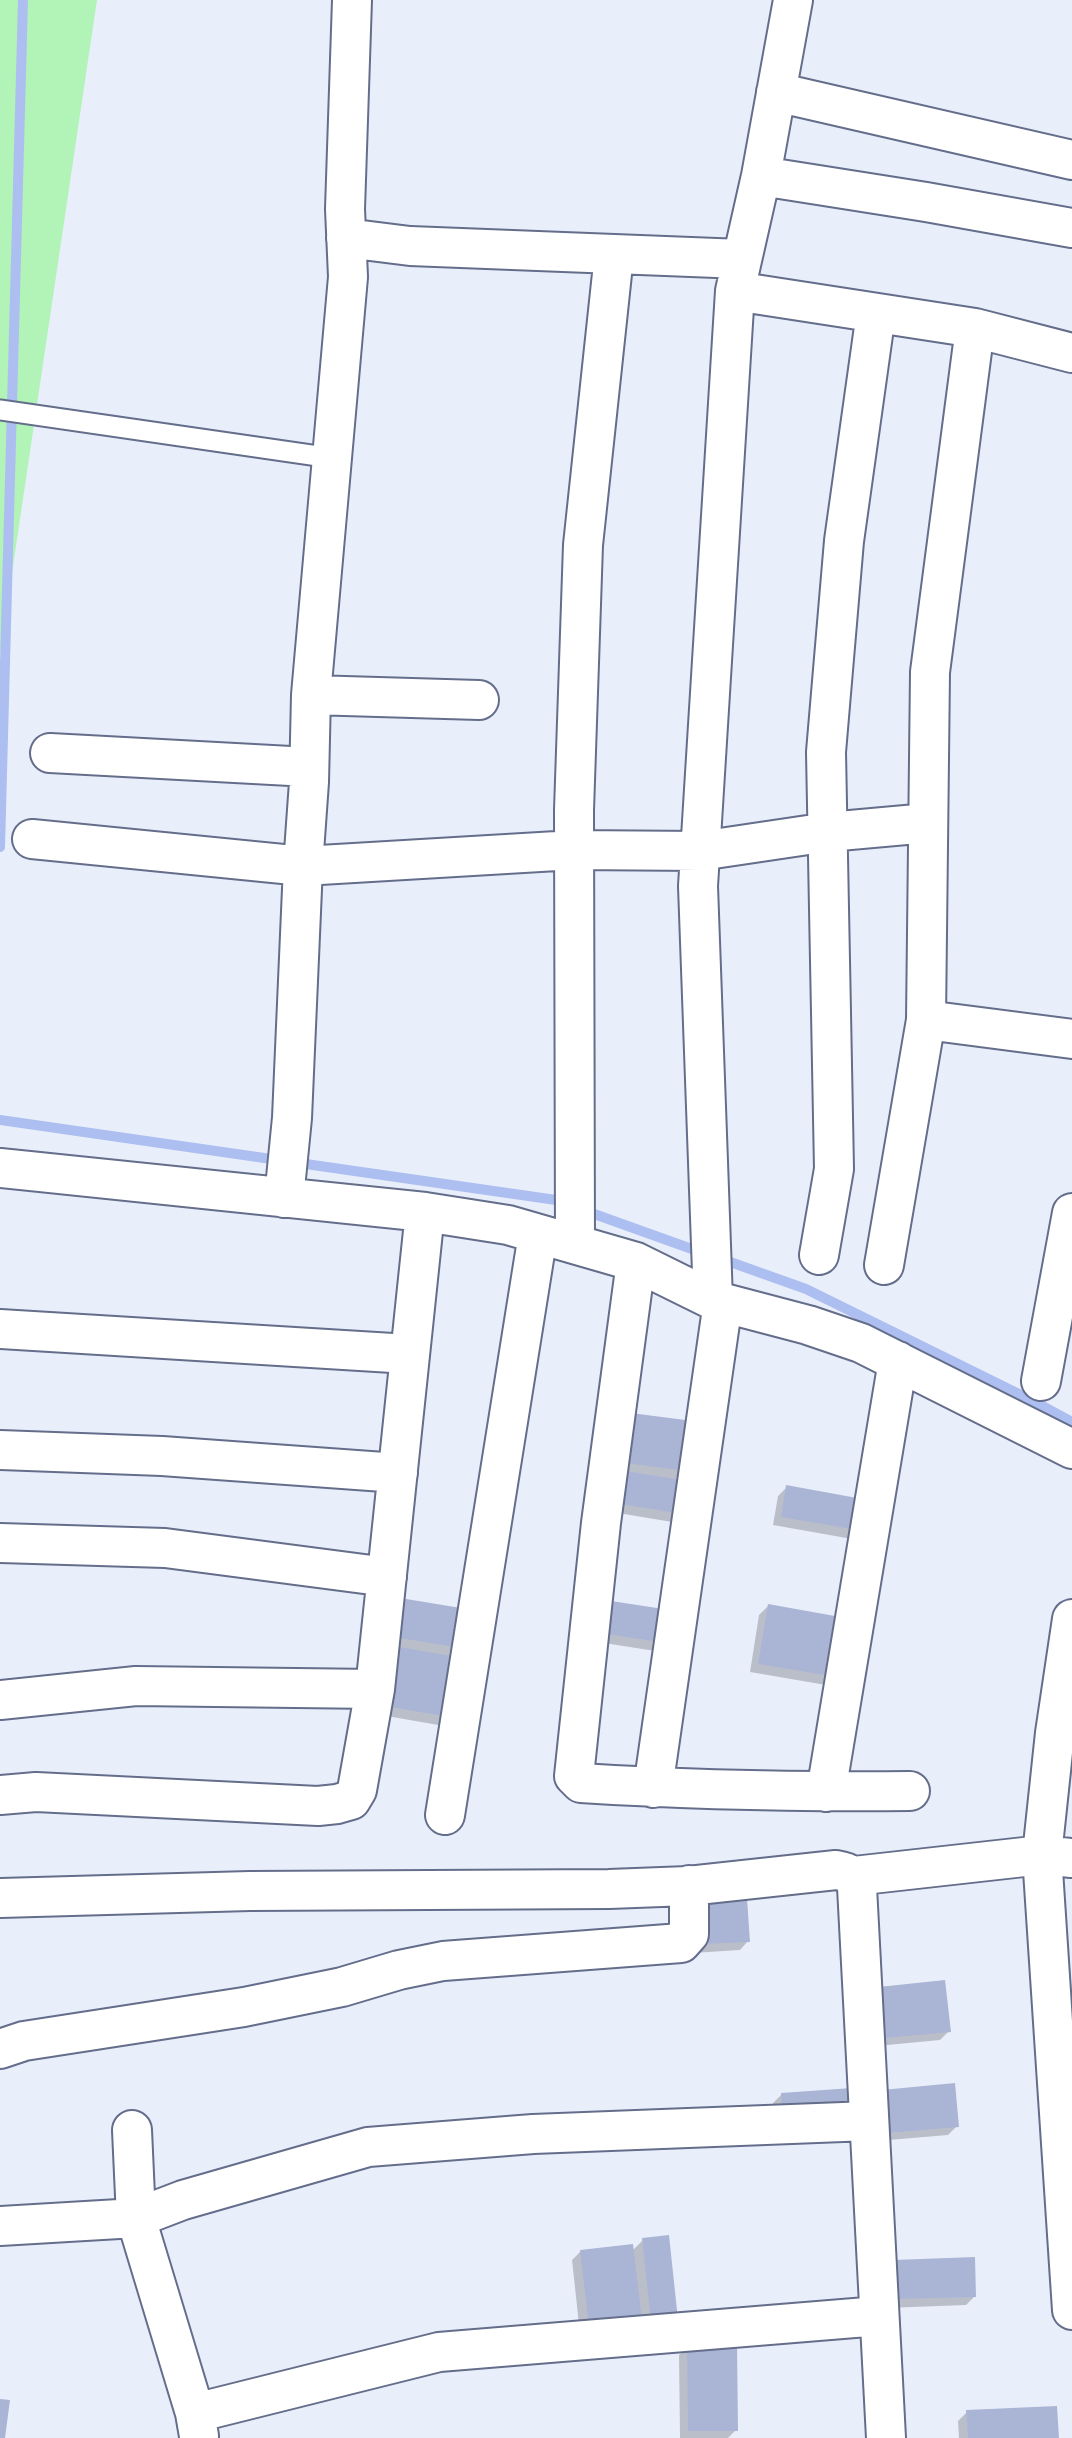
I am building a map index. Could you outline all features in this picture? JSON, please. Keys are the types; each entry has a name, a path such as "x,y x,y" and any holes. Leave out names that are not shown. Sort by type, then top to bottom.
{"street":[{"path":"286,1175 292,1118 311,695 348,278 345,209 352,0"},
{"path":"653,1788 716,1297 711,1241 698,886 739,275 761,176 793,0"},
{"path":"776,92 1072,160"},
{"path":"761,176 926,201 1072,228"},
{"path":"346,238 410,247 614,255 739,275 876,313 975,328 1072,353"},
{"path":"445,1815 566,1225 583,545 614,255"},
{"path":"819,1255 834,1169 826,752 843,555 876,313"},
{"path":"884,1265 926,1020 930,671 975,328"},
{"path":"311,695 479,700"},
{"path":"50,753 309,767"},
{"path":"32,839 303,866 574,850 700,851 828,832 928,824"},
{"path":"926,1020 1072,1039"},
{"path":"0,1168 286,1175 425,1212 508,1225 566,1225 636,1262 716,1297 860,1343 1072,1449"},
{"path":"0,1795 36,1792 304,1805 337,1804 351,1800 357,1790 375,1689 425,1212"},
{"path":"1041,1381 1072,1213"},
{"path":"636,1262 601,1523 574,1776 582,1783 653,1788 909,1791"},
{"path":"0,1329 409,1354"},
{"path":"826,1791 898,1361"},
{"path":"0,1450 162,1457 398,1473"},
{"path":"0,1544 165,1548 387,1577"},
{"path":"1072,1619 1055,1733 1072,2310"},
{"path":"0,1700 136,1686 375,1689"},
{"path":"853,1876 1057,1856"},
{"path":"0,1898 250,1891 596,1889 690,1885 846,1871 853,1876 857,1887 886,2438"},
{"path":"0,2049 24,2041 244,2007 342,1987 399,1970 443,1961 681,1943 689,1934 690,1885"},
{"path":"0,2226 136,2218 183,2200 368,2147 533,2134 869,2121"},
{"path":"132,2130 136,2218 197,2425 439,2352 879,2316"}],"lane":[{"path":"0,410 332,458"}],"green space":[{"path":"0,0 97,0 0,654"}],"building":[{"path":"623,1412 693,1421 687,1471 616,1462"},
{"path":"613,1469 688,1481 683,1514 608,1502"},
{"path":"786,1485 868,1500 863,1531 781,1517"},
{"path":"388,1596 473,1610 467,1649 381,1635"},
{"path":"598,1599 670,1610 666,1643 593,1632"},
{"path":"768,1604 846,1618 837,1677 758,1664"},
{"path":"382,1644 464,1658 455,1718 372,1704"},
{"path":"746,1884 750,1942 701,1944 698,1887"},
{"path":"945,1980 951,2032 874,2039 869,1988"},
{"path":"955,2083 959,2127 886,2133 882,2090"},
{"path":"852,2088 854,2117 783,2121 781,2093"},
{"path":"669,2235 679,2329 652,2332 642,2238"},
{"path":"633,2244 643,2329 590,2335 580,2250"},
{"path":"975,2257 976,2297 894,2299 893,2260"},
{"path":"737,2344 738,2431 688,2431 687,2345"},
{"path":"0,2399 10,2400 5,2438 0,2438"},
{"path":"1057,2406 1059,2438 968,2438 966,2410"}],"waterway":[{"path":"0,847 23,0"},
{"path":"0,1120 556,1200 568,1204"},
{"path":"583,1210 703,1253"},
{"path":"719,1258 806,1289 1072,1422"}]}
